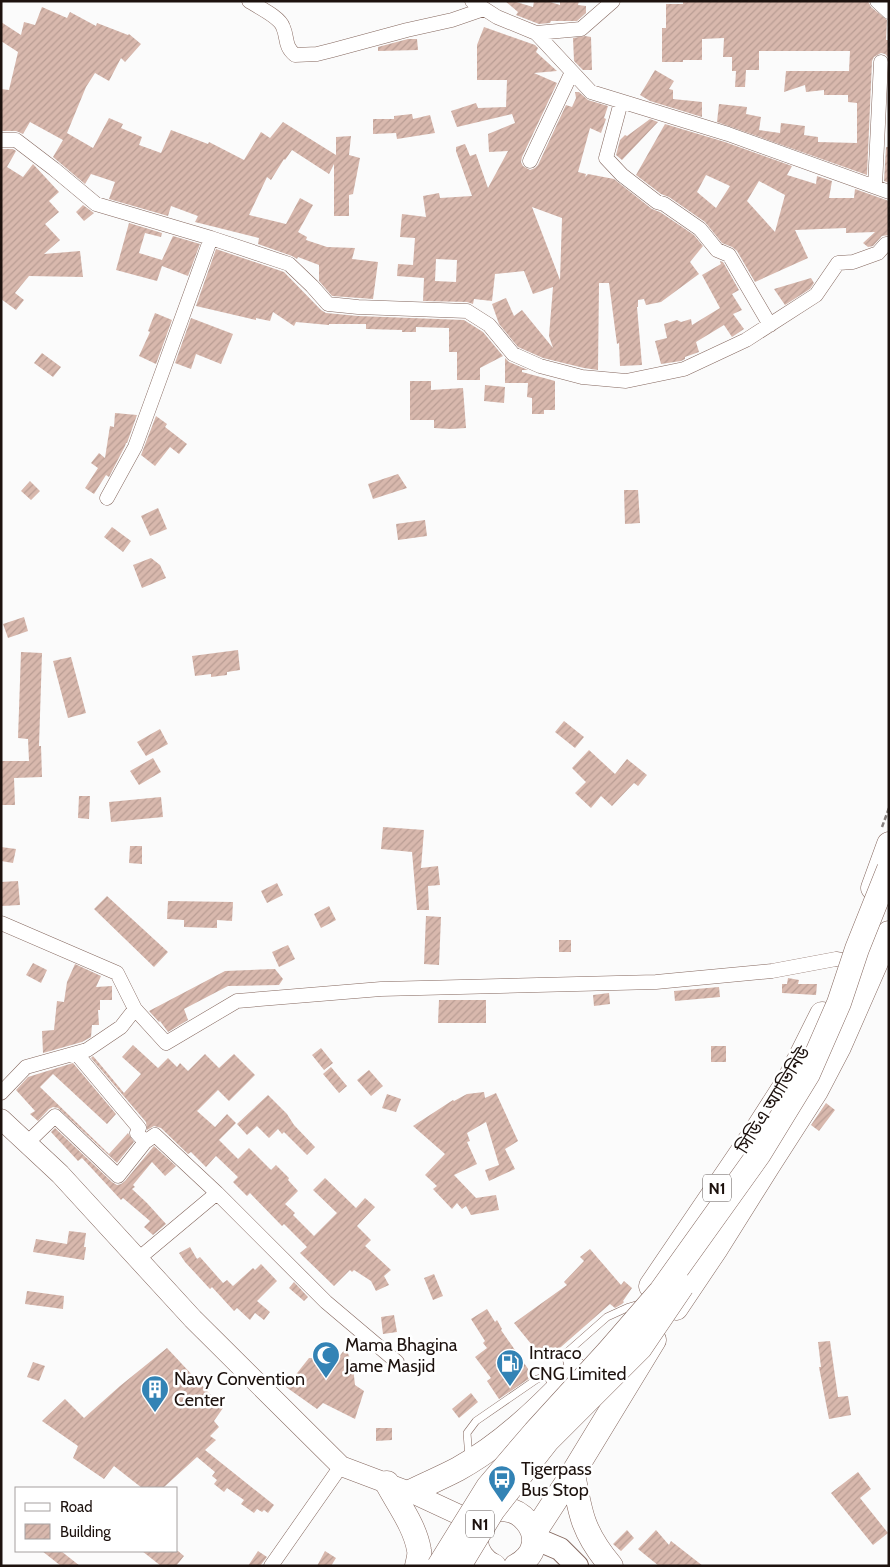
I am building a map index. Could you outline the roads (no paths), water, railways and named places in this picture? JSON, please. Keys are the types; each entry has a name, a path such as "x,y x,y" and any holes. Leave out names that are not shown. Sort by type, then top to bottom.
{"highway":[{"name":"সিডিএ অ্যাভিনিউ","path":"506,1510 521,1465 567,1382 604,1346 627,1314 639,1304 755,1133 788,1080 819,1021 847,960 889,844"},
{"path":"439,1566 488,1487 661,1291 759,1154 808,1074 839,1003 857,949 889,869"},
{"path":"459,1566 493,1510 547,1441 640,1348 728,1221 799,1110 832,1050 889,912"},
{"name":"সিডিএ অ্যাভিনিউ","path":"534,1536 652,1343 715,1250 816,1091 839,1047 889,933"},
{"path":"405,1500 470,1462 510,1434 567,1382"},
{"path":"573,1473 578,1503 585,1528 594,1546 611,1566"},
{"path":"387,1483 405,1500 419,1552 417,1566"},
{"name":"N1","path":"482,1562 475,1538 476,1531 484,1518 491,1513 506,1510 514,1511 527,1519 534,1536 531,1552 522,1565"}],"main road":[{"path":"1,1119 60,1174 193,1319 341,1466 387,1483"},
{"path":"405,1500 480,1524"},
{"path":"534,1536 560,1549 577,1566"}],"street":[{"path":"249,1 283,24 289,50 295,55 317,54 452,20 478,5 497,17 536,33 591,92 728,134 889,192"},
{"path":"536,33 581,29 612,1"},
{"path":"877,1 889,12"},
{"path":"875,186 880,62"},
{"path":"530,161 572,72"},
{"path":"621,102 606,158 622,175 657,202 664,204 700,229 716,250 729,255 770,325"},
{"path":"1,140 16,140 54,168 96,204 211,238 289,264 328,304 358,308 467,311 489,325 513,354 540,366 582,377 626,381 684,369 746,340 816,294 838,262 853,262 870,256 878,253 886,244 889,244"},
{"path":"107,498 135,447 211,238"},
{"path":"1,923 117,973 135,1009 166,1043 238,1001 382,989 656,982 772,971 836,959 847,960"},
{"path":"1,1093 26,1067 87,1050 121,1027 135,1009"},
{"path":"76,1053 139,1128 137,1133 145,1142"},
{"path":"27,1143 55,1116 118,1176 145,1142 155,1136 217,1192 326,1302 397,1362"},
{"path":"138,1259 217,1192"},
{"path":"271,1566 341,1466"}],"lane":[{"path":"567,1382 565,1354 607,1317 639,1304"}],"place":[{"name":"Mama Bhagina Jame Masjid","path":"326,1379"},
{"name":"Intraco CNG Limited","path":"510,1387"},
{"name":"Navy Convention Center","path":"155,1413"},
{"name":"Tigerpass Bus Stop","path":"502,1503"}]}
